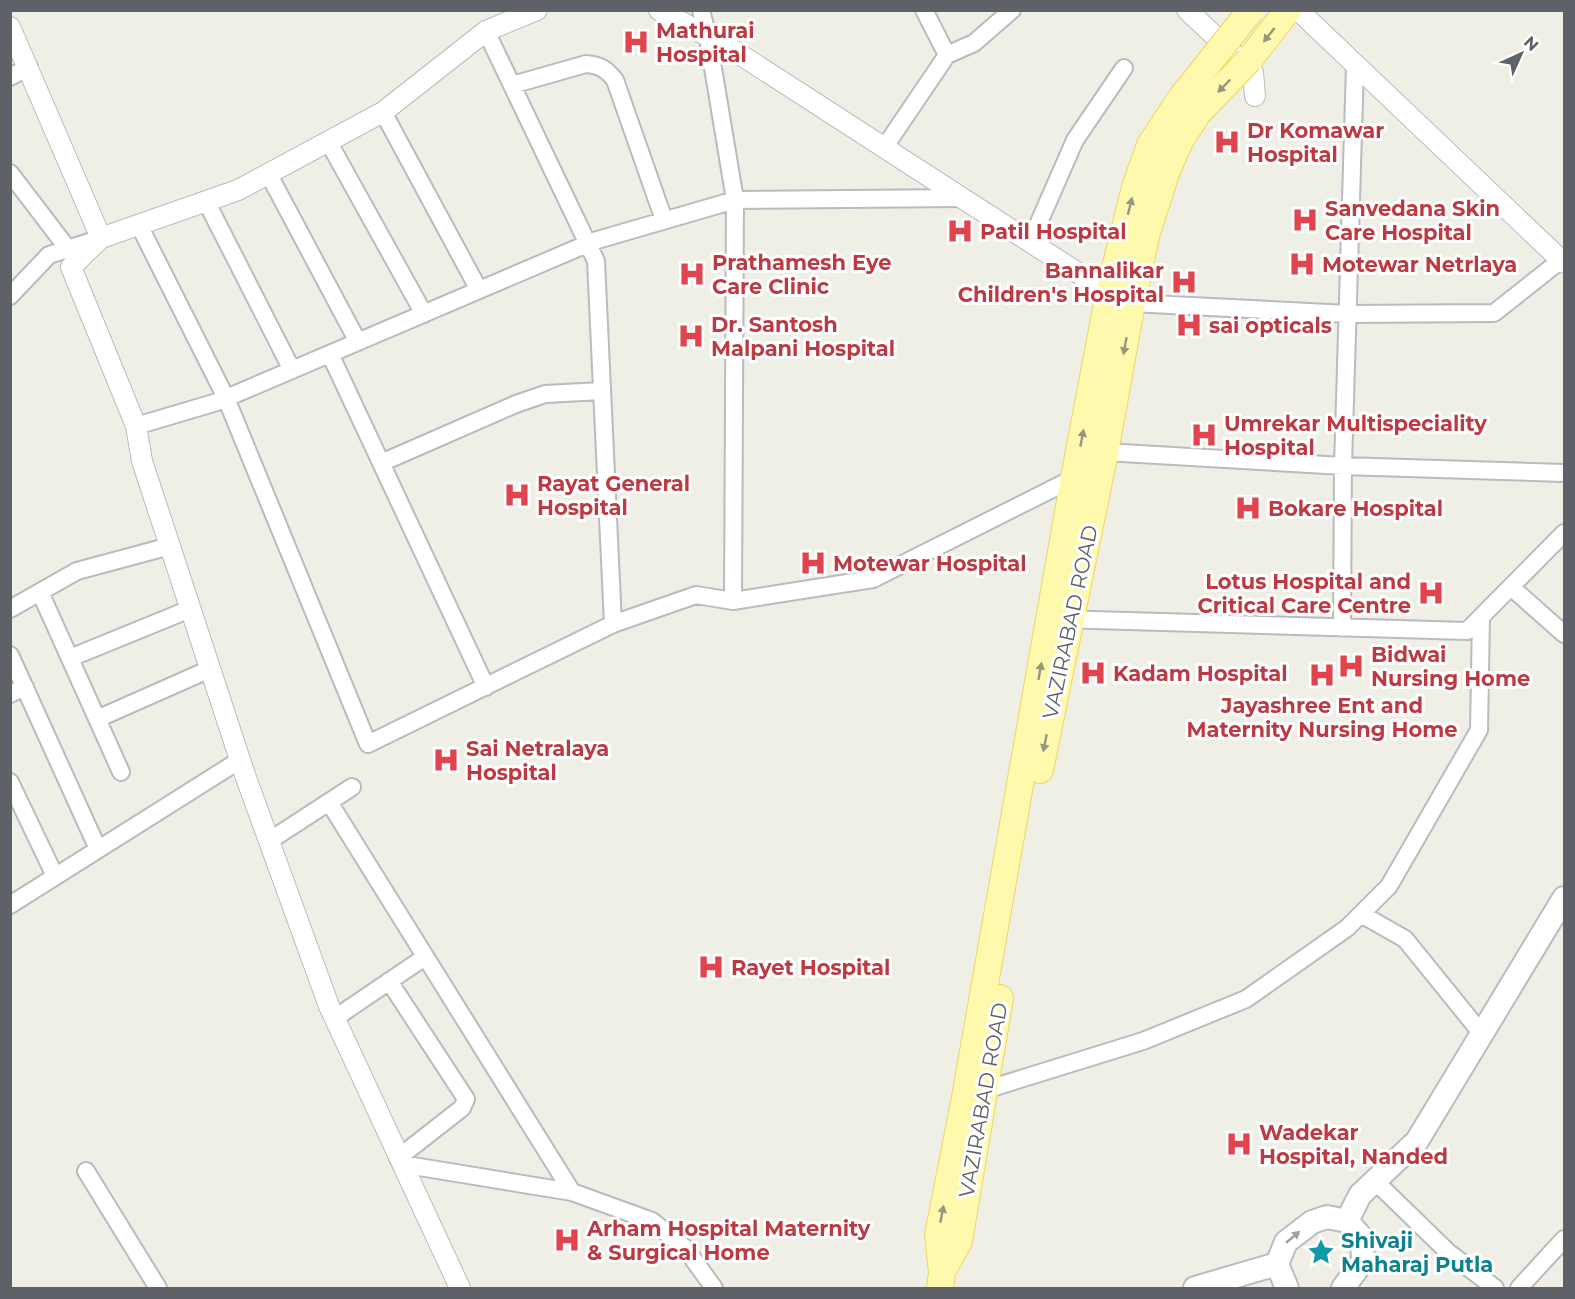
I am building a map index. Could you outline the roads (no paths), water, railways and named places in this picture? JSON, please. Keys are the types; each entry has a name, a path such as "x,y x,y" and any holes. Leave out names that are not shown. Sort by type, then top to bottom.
{"main road":[{"name":"VAZIRABAD ROAD","path":"1190,105 1251,10"},
{"name":"VAZIRABAD ROAD","path":"941,1280 938,1234 1060,619 1105,452 1118,383 1120,298 1135,187 1150,145 1190,105 1250,60 1288,10"},
{"name":"VAZIRABAD ROAD","path":"941,1280 959,1241 1032,808 1060,619 1074,478 1093,379 1120,298"},
{"path":"1093,379 1118,383"},
{"path":"1347,1221 1360,1196 1418,1141 1564,898"},
{"path":"1287,1288 1277,1264 1286,1242 1312,1222 1327,1217 1347,1221 1362,1238 1363,1261 1343,1288"},
{"path":"1195,1288 1277,1264"}],"street":[{"path":"10,296 49,255 238,190 383,112 486,30 537,10"},
{"path":"659,10 730,48 1030,243 1120,298 1348,314 1494,314 1563,262 1354,66 1298,10"},
{"path":"700,10 708,38 735,200 733,601"},
{"path":"924,10 947,55"},
{"path":"884,148 947,55 974,43 1012,10"},
{"path":"1187,10 1253,72 1255,96"},
{"path":"10,27 101,238"},
{"path":"486,30 596,261 613,624"},
{"path":"512,86 586,64 597,64 607,70 615,80 664,220"},
{"path":"1342,628 1343,466 1354,66"},
{"path":"10,77 29,67"},
{"path":"1030,243 1075,140 1124,68"},
{"path":"383,112 479,290"},
{"path":"328,141 424,314"},
{"path":"10,173 68,249"},
{"path":"268,173 358,342"},
{"path":"136,426 226,398 586,244 735,200 961,198"},
{"path":"206,201 292,370"},
{"path":"139,225 226,398 368,744 613,624 696,595 733,601 873,579 1074,478"},
{"path":"101,238 71,267 136,426 142,461 240,760 334,1018 460,1288"},
{"path":"330,354 486,687"},
{"path":"381,463 516,404 545,394 602,391"},
{"path":"1105,452 1343,466 1564,473"},
{"path":"1060,619 1467,631 1564,533"},
{"path":"10,609 77,571 170,546"},
{"path":"1511,587 1564,634"},
{"path":"40,592 122,772"},
{"path":"70,658 190,609"},
{"path":"985,1090 1143,1041 1246,999 1347,928 1389,886 1479,730 1481,617"},
{"path":"10,655 18,690 98,849"},
{"path":"97,719 210,669"},
{"path":"10,905 240,760"},
{"path":"10,782 55,876"},
{"path":"269,841 352,787"},
{"path":"329,802 572,1192"},
{"path":"1361,914 1405,939 1482,1034"},
{"path":"334,1018 424,957"},
{"path":"389,981 466,1100 462,1108 400,1161"},
{"path":"400,1161 572,1192 652,1221 685,1248 714,1288"},
{"path":"86,1171 158,1288"},
{"path":"1375,1181 1448,1252 1495,1288"},
{"path":"1519,1288 1564,1239"}],"place":[{"name":"Mathurai Hospital","path":"636,42"},
{"name":"Dr Komawar Hospital","path":"1227,142"},
{"name":"Sanvedana Skin Care Hospital","path":"1305,220"},
{"name":"Patil Hospital","path":"960,231"},
{"name":"Motewar Netrlaya","path":"1302,264"},
{"name":"Prathamesh Eye Care Clinic","path":"692,274"},
{"name":"Bannalikar Children's Hospital","path":"1184,282"},
{"name":"sai opticals","path":"1189,325"},
{"name":"Dr. Santosh Malpani Hospital","path":"691,336"},
{"name":"Umrekar Multispeciality Hospital","path":"1204,435"},
{"name":"Rayat General Hospital","path":"517,495"},
{"name":"Bokare Hospital","path":"1248,508"},
{"name":"Motewar Hospital","path":"813,563"},
{"name":"Lotus Hospital and Critical Care Centre","path":"1431,593"},
{"name":"Bidwai Nursing Home","path":"1351,666"},
{"name":"Kadam Hospital","path":"1093,673"},
{"name":"Jayashree Ent and Maternity Nursing Home","path":"1322,675"},
{"name":"Sai Netralaya Hospital","path":"446,760"},
{"name":"Rayet Hospital","path":"711,967"},
{"name":"Wadekar Hospital, Nanded","path":"1239,1144"},
{"name":"Arham Hospital Maternity & Surgical Home","path":"567,1240"},
{"name":"Shivaji Maharaj Putla","path":"1321,1252"}]}
